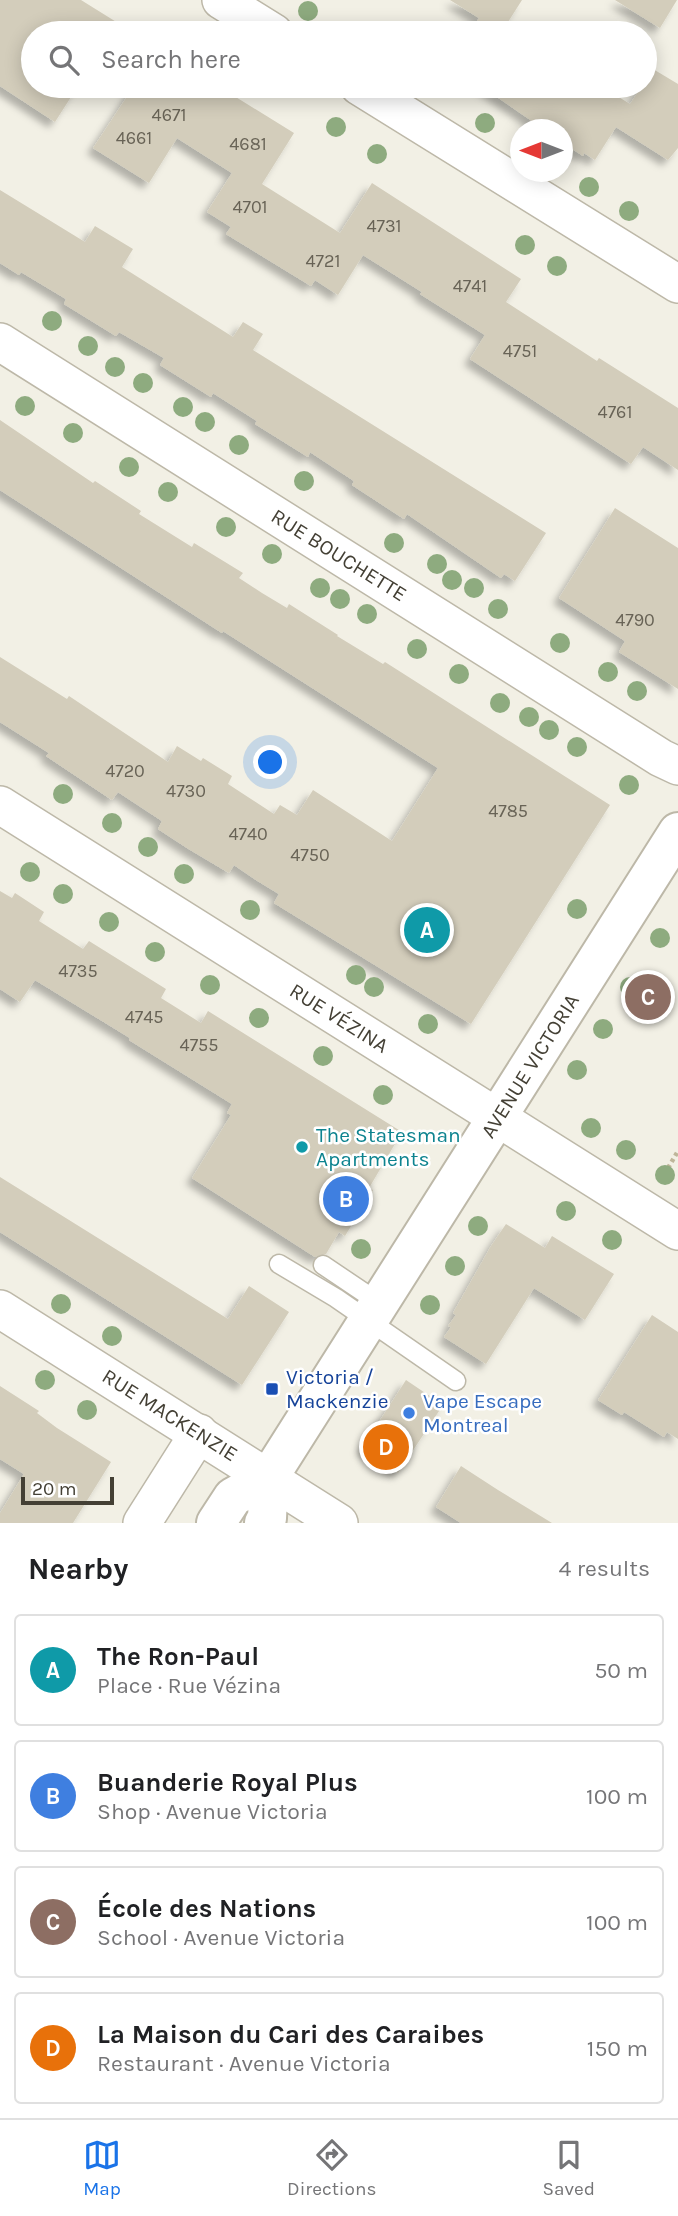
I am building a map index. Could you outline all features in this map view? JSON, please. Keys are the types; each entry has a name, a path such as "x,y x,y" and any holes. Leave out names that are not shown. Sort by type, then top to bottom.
{"street":[{"path":"221,0 255,21"},
{"path":"378,98 678,284"},
{"name":"RUE BOUCHETTE","path":"0,342 661,758 678,766"},
{"name":"RUE VÉZINA","path":"0,805 497,1117 675,1221"},
{"name":"AVENUE VICTORIA","path":"216,1523 233,1497 269,1477 678,831"},
{"name":"RUE MACKENZIE","path":"0,1309 339,1523"},
{"path":"142,1523 199,1433"},
{"name":"AVENUE VICTORIA","path":"264,1523 267,1518 269,1477"}],"lane":[{"path":"279,1264 336,1298 373,1311"},
{"path":"323,1265 456,1381"}],"path":[{"path":"660,1182 678,1151"}],"building":[{"path":"0,0 81,0 115,21 21,21 21,98 70,98 55,122 0,86"},
{"path":"450,0 522,0 509,21 477,21 479,18"},
{"path":"615,0 677,0 660,28 657,21 649,21"},
{"path":"657,71 678,84 678,148 668,160 616,127 595,160 584,153 583,156 573,150 573,119 529,119 498,98 620,98 630,104 634,98 657,98"},
{"path":"126,98 237,98 294,133 262,184 340,233 372,183 521,279 506,302 597,361 599,358 678,408 678,470 643,447 631,464 470,359 485,335 363,255 338,295 315,280 311,286 226,234 231,227 207,212 232,173 177,138 149,183 93,148"},
{"path":"0,190 85,242 95,226 133,249 122,267 233,337 243,322 263,334 253,350 546,533 515,581 504,574 501,578 407,514 404,519 352,485 354,481 310,452 308,457 255,424 257,421 213,393 211,397 160,365 164,358 119,332 116,336 64,304 66,299 21,272 19,275 0,263"},
{"path":"0,420 93,483 95,481 141,511 139,514 192,547 194,543 243,573 239,578 262,593 287,608 289,604 383,664 385,662 610,805 471,1024 274,903 279,894 234,865 229,873 187,848 158,829 162,821 118,792 112,800 46,756 49,753 0,722 0,657 67,699 69,696 168,762 177,746 201,761 203,758 232,776 228,784 274,814 280,805 297,815 313,790 392,841 438,768 0,490"},
{"path":"615,508 678,548 678,689 619,652 625,641 559,598"},
{"path":"0,891 12,898 15,893 44,912 39,921 83,949 89,941 166,989 161,998 201,1023 208,1011 402,1132 369,1188 373,1190 345,1236 339,1232 326,1254 315,1257 192,1178 231,1115 227,1113 232,1104 35,980 20,1002 0,989"},
{"path":"0,1177 228,1319 249,1286 289,1312 242,1385 0,1232"},
{"path":"506,1224 545,1248 552,1236 614,1274 585,1320 534,1288 486,1364 444,1337 456,1315 453,1313"},
{"path":"652,1315 678,1332 678,1439 667,1432 664,1437 624,1412 622,1415 598,1400"},
{"path":"406,1380 443,1405 398,1473 362,1448"},
{"path":"0,1386 39,1411 37,1413 57,1428 111,1462 73,1523 0,1523 0,1513 24,1474 0,1459"},
{"path":"461,1466 552,1523 461,1523 436,1507"}],"place":[{"name":"The Ron-Paul","path":"427,930"},
{"name":"École des Nations","path":"648,997"},
{"name":"The Statesman Apartments","path":"302,1147"},
{"name":"Buanderie Royal Plus","path":"346,1199"},
{"name":"Victoria / Mackenzie","path":"272,1389"},
{"name":"Vape Escape Montreal","path":"409,1413"},
{"name":"La Maison du Cari des Caraibes","path":"386,1447"}]}
